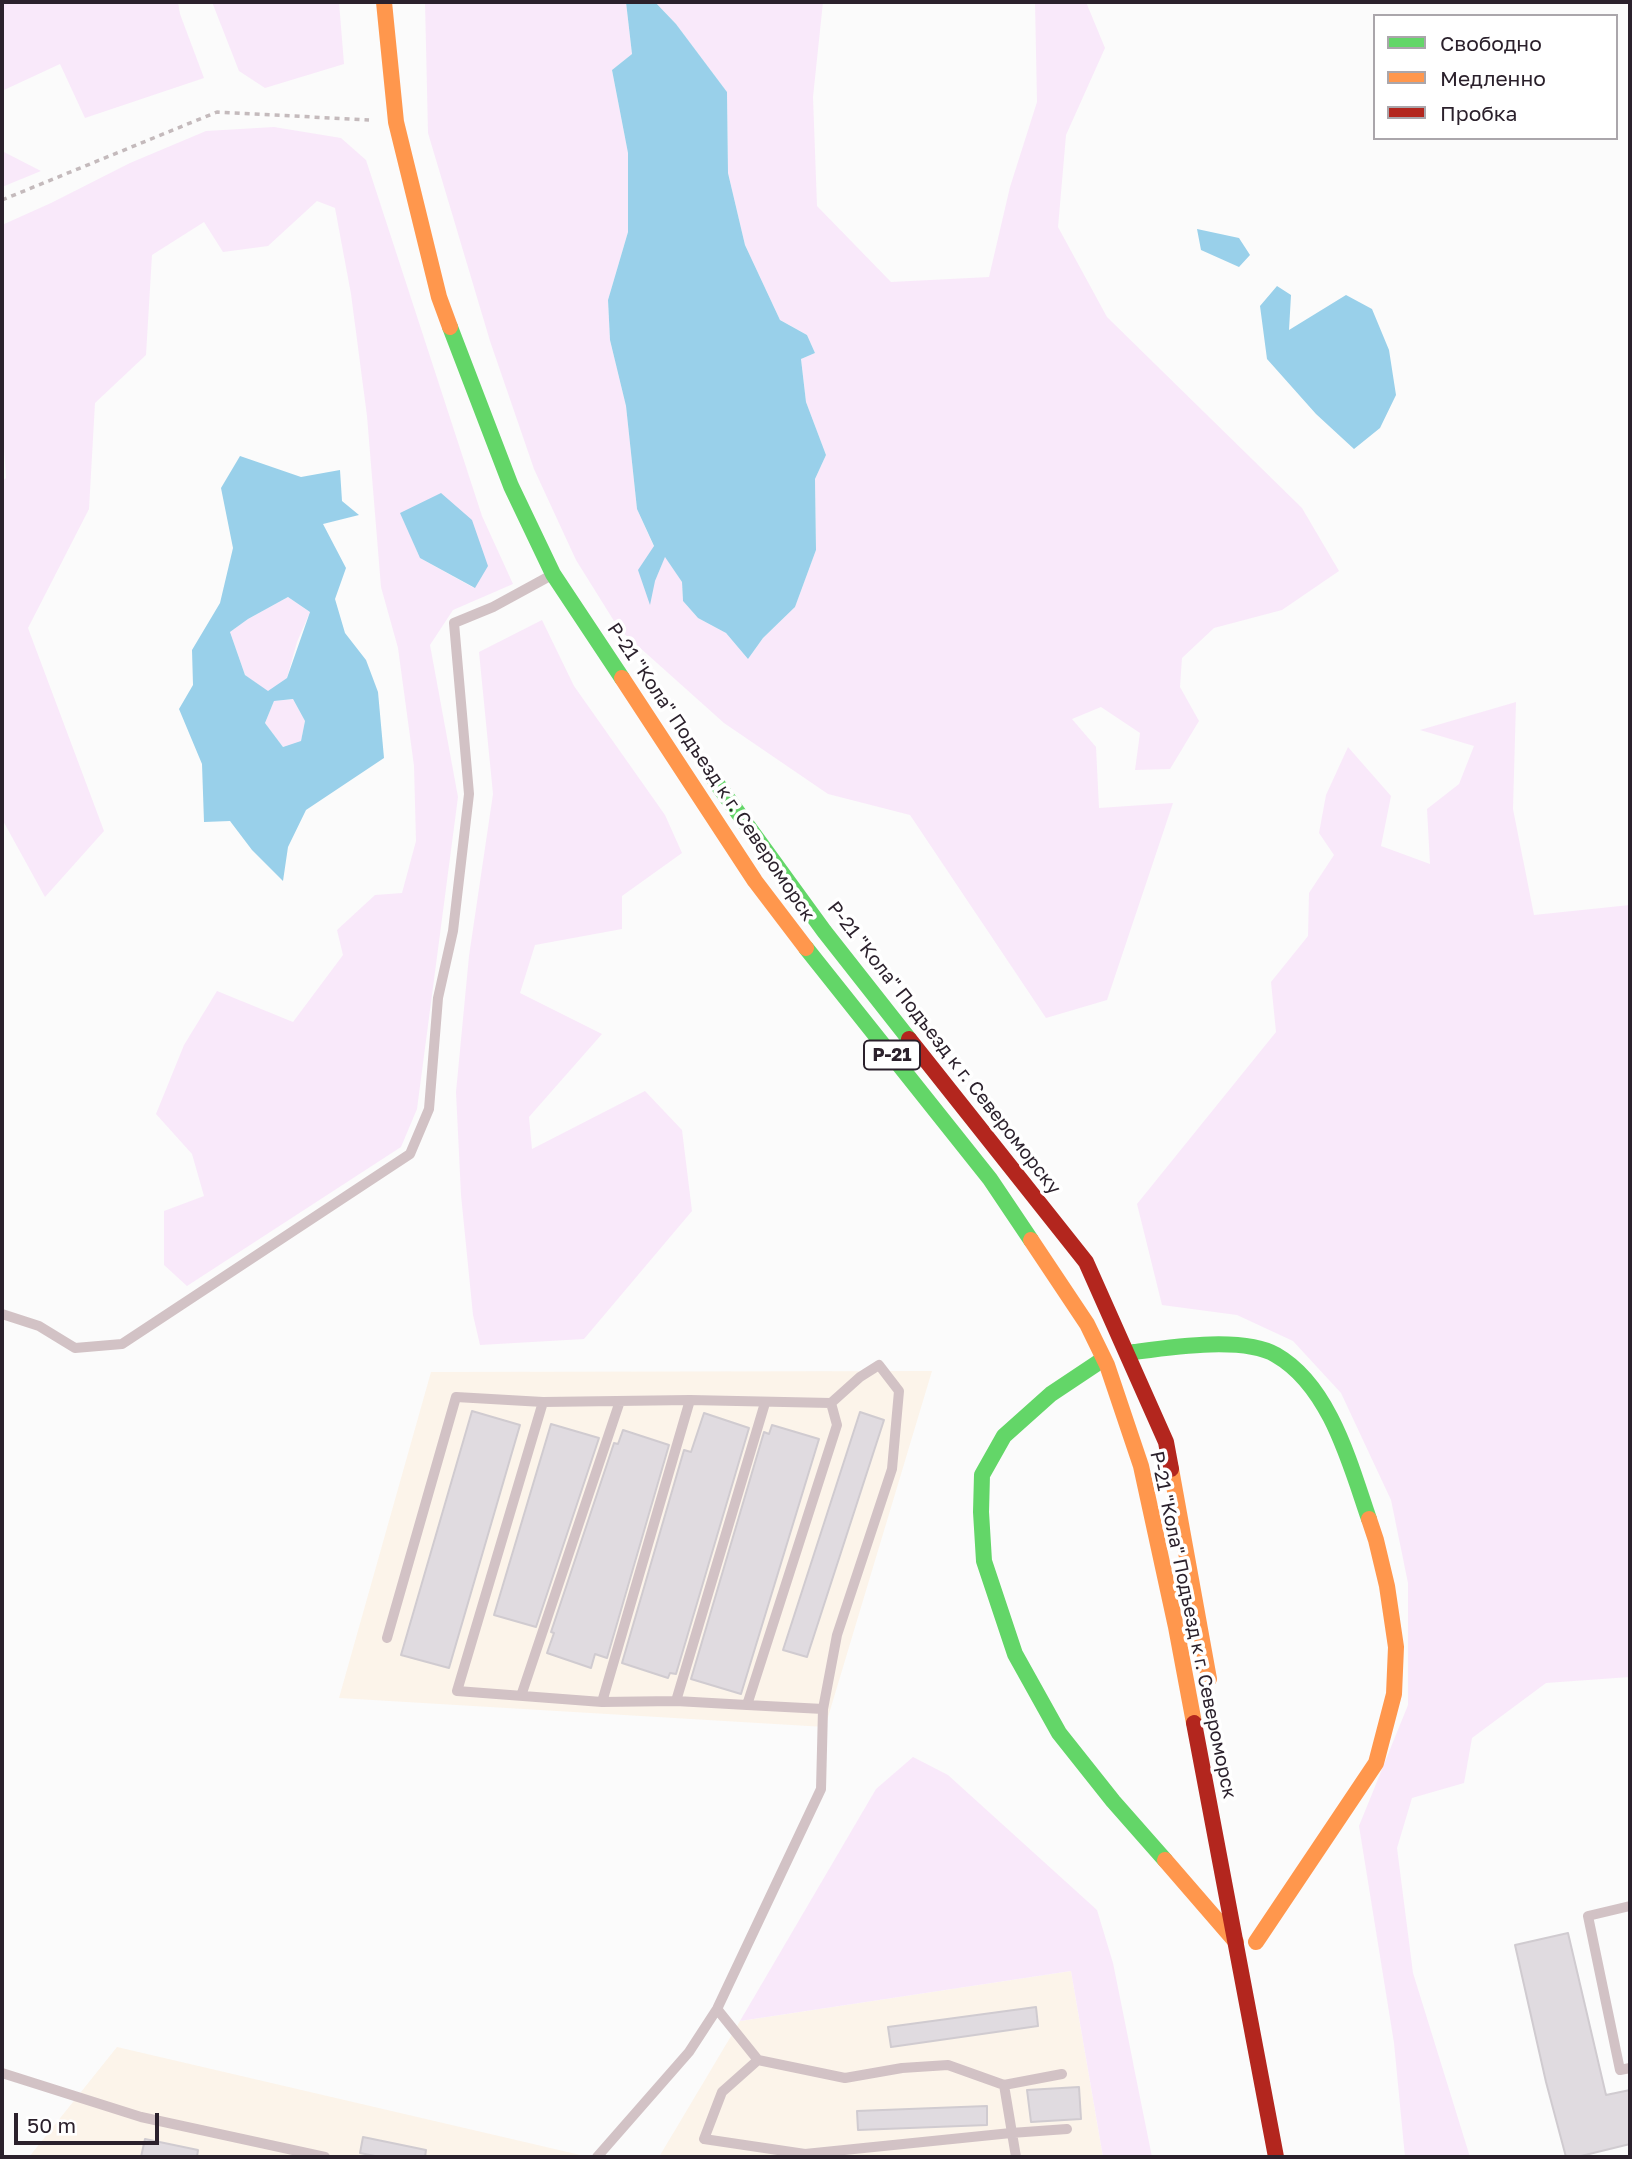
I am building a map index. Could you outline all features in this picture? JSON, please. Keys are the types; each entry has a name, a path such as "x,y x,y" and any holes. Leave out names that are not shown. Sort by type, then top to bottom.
{"main road":[{"name":"Р-21 \"Кола\" Подъезд к г. Североморск","path":"384,2 396,122 439,297 511,486 553,574 755,881 990,1179 1087,1324 1107,1365 1140,1466 1176,1627 1276,2157"},
{"path":"526,518 637,673"},
{"name":"Р-21 \"Кола\" Подъезд к г. Североморску","path":"709,772 824,931 1086,1262 1166,1442 1212,1698"},
{"path":"1134,1352 1192,1344 1251,1347 1275,1354 1299,1372 1321,1399 1348,1460 1376,1540 1387,1586 1396,1647 1394,1694 1376,1763 1257,1949 1252,1920"},
{"path":"1099,1362 1051,1394 1004,1436 982,1475 984,1561 1015,1654 1059,1733 1113,1801 1237,1944"},
{"path":"1275,2066 1290,2157"}],"lane":[{"path":"2,1314 39,1326 75,1348 122,1344 410,1154 429,1109 438,998 453,931 469,794 454,623 494,607 553,574"},
{"path":"387,1638 456,1397 543,1402 690,1400 831,1404 860,1377 879,1365 898,1391 892,1469 837,1635 823,1709 821,1789 718,2009 689,2052 597,2157"},
{"path":"601,1702 690,1400"},
{"path":"521,1696 621,1401"},
{"path":"543,1402 457,1692 601,1702 676,1701 823,1709"},
{"path":"676,1701 765,1403"},
{"path":"747,1705 837,1425 831,1404"},
{"path":"1630,1906 1588,1916 1620,2070 1630,2068"},
{"path":"718,2009 758,2060 845,2078 902,2068 948,2064 1004,2085 1062,2074"},
{"path":"758,2060 722,2092 704,2139 805,2154 1067,2129"},
{"path":"2,2073 141,2117 325,2157"},
{"path":"1004,2085 1016,2157"}],"path":[{"path":"2,200 217,112 396,122"}],"shaded area":[{"path":"2,2 178,2 204,78 85,118 60,64 4,90 2,97"},
{"path":"212,2 339,2 344,64 265,88 239,71"},
{"path":"425,2 626,2 632,54 612,70 628,153 628,232 608,300 610,340 626,406 637,509 654,547 655,581 665,556 682,582 683,601 698,618 726,633 748,659 763,638 795,607 816,550 815,479 826,455 806,402 801,359 815,353 807,335 780,320 745,245 728,173 727,92 676,24 655,2 823,2 813,97 817,206 891,282 989,277 1010,187 1037,102 1035,2 1086,2 1105,48 1066,135 1058,227 1107,317 1302,508 1339,571 1282,610 1214,628 1182,658 1180,687 1199,721 1170,769 1135,770 1140,733 1101,707 1072,719 1096,747 1099,808 1173,803 1107,1000 1046,1018 910,815 828,794 724,723 619,629 576,560 534,469 490,341 428,133"},
{"path":"274,127 341,138 366,160 482,516 513,584 453,610 430,645 458,797 417,1109 401,1147 187,1286 164,1265 164,1211 204,1196 192,1154 156,1114 184,1045 217,991 293,1022 343,955 337,930 375,895 402,893 416,841 414,766 398,648 381,587 367,416 351,294 335,208 317,201 268,246 223,252 204,222 152,255 146,355 95,403 89,509 28,628 104,831 45,897 2,819 2,481 6,478 2,418 2,225 130,163 206,131","holes":["401,513 474,588 420,558"]},
{"path":"2,151 41,171 2,187"},
{"path":"288,597 310,612 297,642 287,678 268,692 245,675 230,632"},
{"path":"542,620 574,686 665,815 682,853 622,896 622,929 535,945 520,993 602,1034 529,1117 532,1149 645,1091 682,1130 692,1211 584,1339 480,1345 473,1315 461,1195 456,1092 469,956 493,794 479,652"},
{"path":"293,699 305,721 301,742 283,747 265,723 274,701"},
{"path":"1516,702 1513,809 1534,915 1630,905 1630,1677 1546,1683 1472,1738 1464,1783 1412,1798 1397,1848 1413,1973 1470,2157 1405,2157 1394,2043 1359,1826 1408,1705 1408,1583 1391,1500 1341,1393 1293,1341 1237,1315 1162,1305 1137,1204 1276,1032 1271,982 1308,936 1309,893 1334,855 1319,833 1326,795 1348,747 1391,796 1381,846 1430,864 1427,809 1459,784 1474,746 1420,730"},
{"path":"932,1371 825,1727 339,1698 431,1372"},
{"path":"913,1757 948,1775 1097,1910 1113,1963 1152,2157 1103,2157 1071,1971 740,2021 876,1789"},
{"path":"1071,1971 1103,2157 659,2157 740,2021"},
{"path":"117,2047 589,2157 29,2157"}],"water":[{"path":"626,2 655,2 676,24 727,92 728,173 745,245 780,320 807,335 815,353 801,359 806,402 826,455 815,479 816,550 795,607 763,638 748,659 726,633 698,618 683,601 682,582 665,557 655,581 650,605 638,570 654,546 637,509 626,406 610,340 608,300 628,232 628,153 612,70 632,54"},
{"path":"1197,229 1239,238 1250,255 1239,267 1201,250"},
{"path":"1277,286 1291,295 1289,330 1346,295 1372,309 1389,350 1396,395 1380,428 1354,449 1316,414 1267,359 1260,306"},
{"path":"240,456 301,477 340,470 342,501 359,515 323,524 346,568 335,599 345,633 366,660 378,692 384,758 306,810 288,847 283,881 252,850 230,821 204,822 202,764 179,709 193,685 192,650 220,603 233,548 221,488","holes":["288,597 310,612 287,678 268,691 245,675 230,632","293,699 305,721 301,741 283,747 265,723 274,701"]},
{"path":"441,493 472,520 488,566 475,588 420,558 400,513"}],"building":[{"path":"472,1411 520,1425 449,1668 401,1655"},
{"path":"860,1412 884,1420 807,1657 783,1650"},
{"path":"704,1413 749,1428 676,1674 670,1673 668,1678 622,1663 684,1450 691,1452"},
{"path":"551,1424 599,1438 536,1627 494,1615"},
{"path":"772,1425 819,1439 741,1694 691,1679 764,1432 769,1434"},
{"path":"623,1430 669,1445 607,1658 595,1654 591,1668 547,1653 554,1633 551,1632 614,1443 618,1444"},
{"path":"1568,1933 1606,2095 1630,2090 1630,2144 1577,2157 1566,2157 1515,1945"},
{"path":"1036,2007 1038,2026 891,2047 888,2027"},
{"path":"1079,2087 1081,2119 1031,2122 1027,2090"},
{"path":"987,2106 987,2125 858,2130 857,2111"},
{"path":"363,2137 426,2150 425,2157 380,2157 360,2153"},
{"path":"145,2139 198,2150 197,2157 141,2157"}],"traffic: fast":[{"path":"450,327 511,486 553,574 622,678"},
{"path":"715,781 824,931 909,1039"},
{"path":"806,948 990,1179 1031,1240"},
{"path":"1134,1352 1227,1344 1262,1349 1276,1355 1295,1369 1311,1386 1324,1406 1336,1428 1369,1519"},
{"path":"1099,1362 1051,1394 1004,1436 982,1475 984,1561 1015,1654 1059,1733 1113,1801 1165,1860"}],"traffic: slow":[{"path":"384,2 396,122 439,297 450,327"},
{"path":"622,678 755,881 806,948"},
{"path":"1031,1240 1087,1324 1107,1365 1141,1466 1194,1723"},
{"path":"1171,1469 1209,1679"},
{"path":"1256,1942 1376,1763 1394,1694 1396,1647 1387,1586 1369,1519"},
{"path":"1165,1860 1236,1942"}],"traffic: jam":[{"path":"909,1039 1086,1262 1166,1442 1171,1469"},
{"path":"1194,1723 1276,2157"}]}
